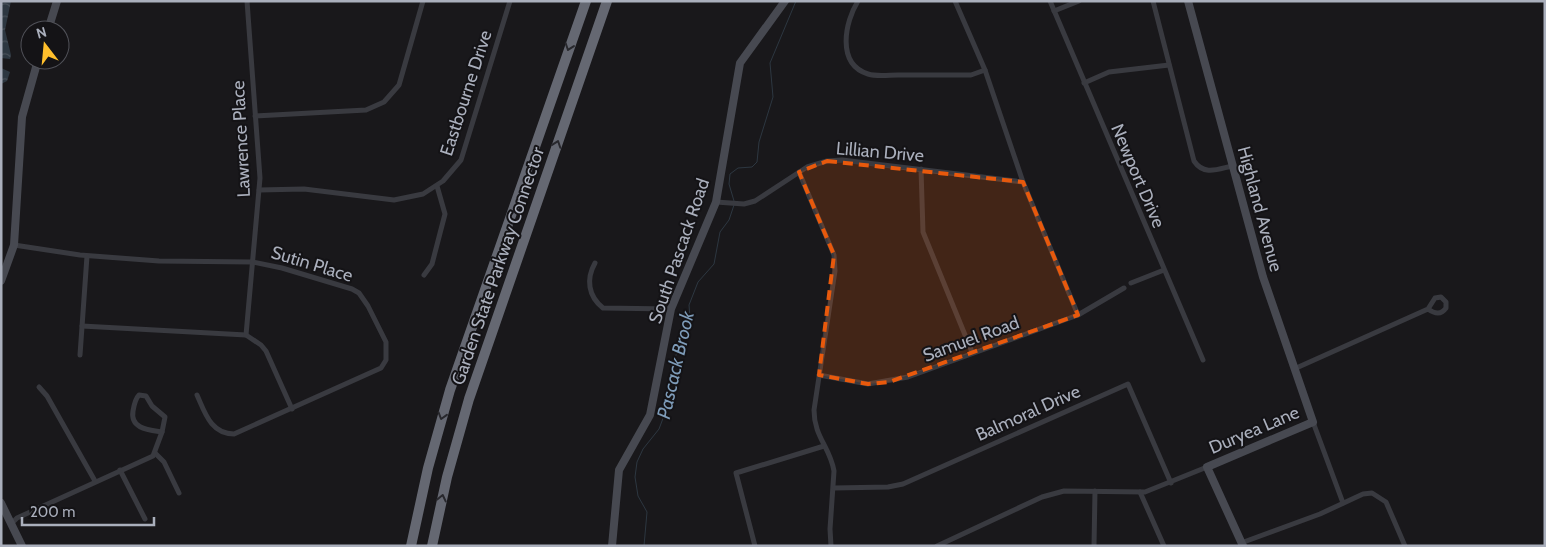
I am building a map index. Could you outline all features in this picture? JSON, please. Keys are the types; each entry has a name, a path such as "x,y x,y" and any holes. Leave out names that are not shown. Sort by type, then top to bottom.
{"highway":[{"name":"Garden State Parkway Connector","path":"411,546 428,468 450,390 586,1"},
{"name":"Garden State Parkway Connector","path":"432,546 451,461 469,399 607,1"}],"street":[{"path":"51,20 57,1"},
{"name":"Lawrence Place","path":"246,1 259,190 246,335"},
{"path":"255,116 366,110 384,102 394,93 399,85 424,1"},
{"name":"Eastbourne Drive","path":"259,190 304,189 394,200 423,194 437,186 461,160 510,1"},
{"name":"South Pascack Road","path":"612,546 619,470 650,415 671,309 716,202 740,63 785,1"},
{"path":"858,1 847,23 846,44 848,54 860,70 877,75 971,75 985,70"},
{"path":"955,1 985,70 1024,182 1078,315"},
{"name":"Newport Drive","path":"1050,1 1203,360"},
{"path":"1054,11 1080,1"},
{"path":"1153,1 1194,161 1200,168 1208,171 1232,166"},
{"name":"Highland Avenue","path":"1188,1 1263,276 1313,422"},
{"path":"1084,83 1109,72 1170,65"},
{"path":"1,281 14,245 22,117 35,70"},
{"name":"Lillian Drive","path":"716,202 737,204 755,201 807,167 826,161 842,160 1024,182"},
{"path":"922,170 923,232 972,352"},
{"path":"799,172 834,255 835,271 814,410 814,425 832,462 834,488 830,529 831,546"},
{"path":"424,275 432,264 445,214 437,186"},
{"name":"Sutin Place","path":"14,245 87,256 159,261 253,262 282,268 359,293 368,306 386,342 386,360 381,368 240,433 228,434 214,428 197,395"},
{"path":"80,356 87,256"},
{"path":"595,263 590,272 589,282 595,302 603,308 671,309"},
{"path":"1132,284 1164,270"},
{"name":"Samuel Road","path":"819,375 868,384 889,382 908,377 972,352 1078,315 1124,288"},
{"path":"1294,369 1428,309"},
{"path":"82,326 246,335 261,345 266,351 292,409"},
{"name":"Balmoral Drive","path":"834,488 888,487 903,484 1128,384 1170,483"},
{"path":"39,387 47,396 95,481"},
{"path":"12,524 17,518 153,456 155,453 162,432 165,423 164,416 152,406 146,396 137,396 132,413 135,422 142,428 162,432"},
{"path":"1313,422 1344,503"},
{"name":"Duryea Lane","path":"1207,467 1313,422"},
{"path":"755,546 736,473 824,446"},
{"path":"155,453 164,462 179,493"},
{"path":"937,546 1042,497 1064,491 1140,492 1170,483 1207,467 1242,544 1363,494 1372,493 1386,502 1405,546"},
{"path":"120,470 145,519"},
{"path":"1094,546 1095,492"},
{"path":"1140,492 1164,546"},
{"path":"1,502 22,546"}],"highlighted area":[{"path":"827,161 1023,182 1078,315 889,382 868,384 819,375 834,255 799,172"}],"water":[{"path":"1,1 11,1 5,30 11,55 10,59 1,58"},
{"path":"1,68 10,72 7,81 1,84"}],"waterway":[{"name":"Pascack Brook","path":"734,201 729,184 730,174 738,168 752,167 757,162 759,142 773,97 770,63 796,1"},
{"name":"Pascack Brook","path":"644,546 647,512 638,496 635,477 637,462 643,449 659,429 668,405 669,380 673,363 690,318 689,305 698,282 714,264 720,232 729,220 734,205"}]}
